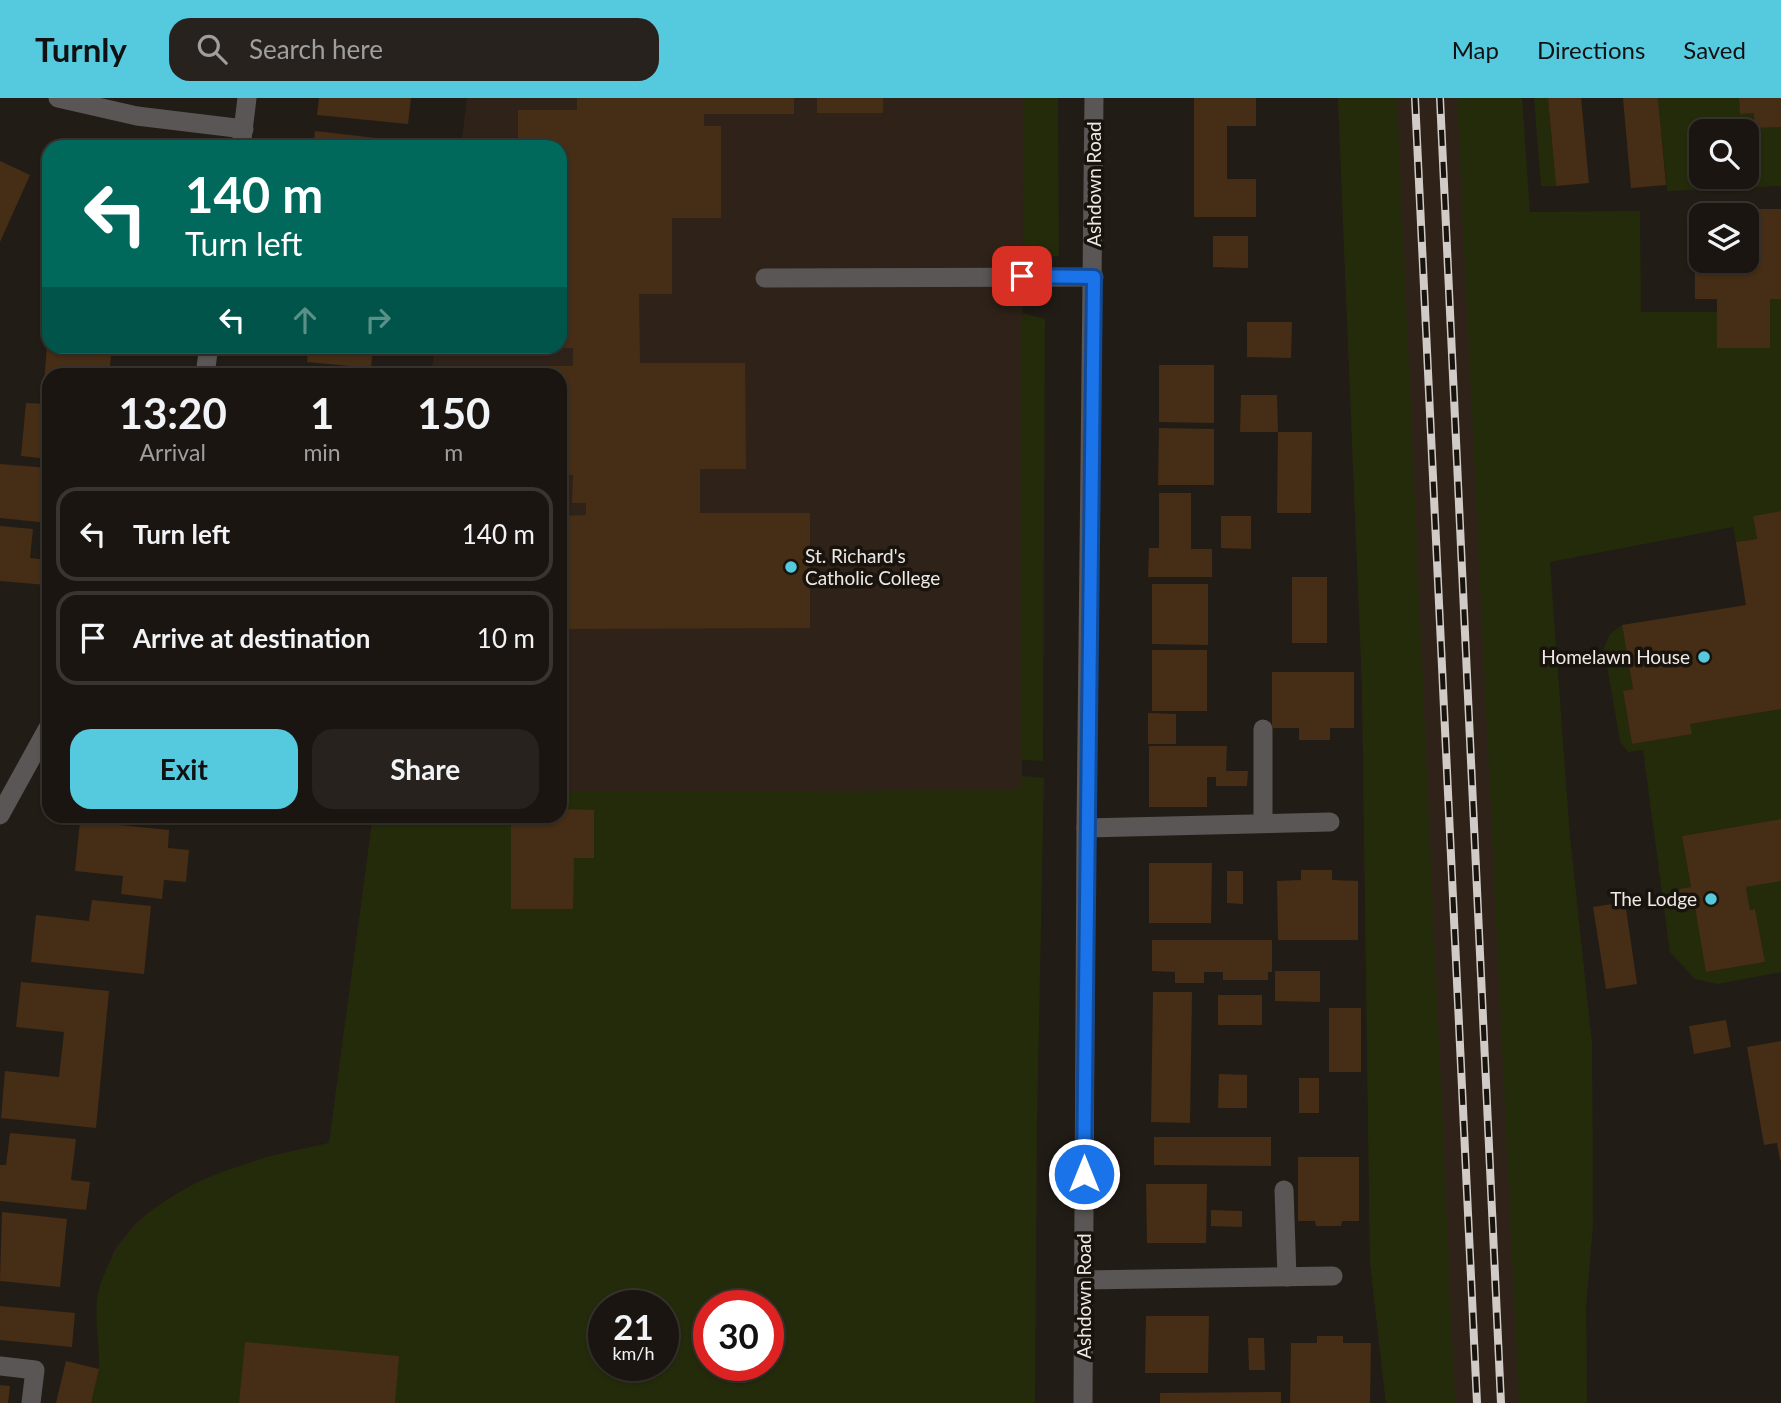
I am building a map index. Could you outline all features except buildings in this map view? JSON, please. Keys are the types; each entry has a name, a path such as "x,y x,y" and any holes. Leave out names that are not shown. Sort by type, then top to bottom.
{"street":[{"path":"58,98 243,138 247,98"},
{"name":"Ashdown Road","path":"1083,1403 1094,98"},
{"path":"765,278 1094,277"},
{"path":"1263,729 1263,823"},
{"path":"0,815 42,739"},
{"path":"1086,828 1330,822"},
{"path":"1284,1190 1287,1277"},
{"path":"1084,1280 1334,1276"},
{"path":"0,1366 35,1370 31,1403"}],"shaded area":[{"name":"St. Richard's Catholic College","path":"467,98 1023,98 1022,790 1035,1403 91,1403 99,1368 99,1288 115,1249 136,1223 153,1209 197,1182 266,1157 329,1143 372,823 567,823 567,368 432,368 434,354 567,354 567,140 462,140"},
{"path":"1338,98 1522,98 1553,628 1570,838 1592,1044 1593,1222 1586,1306 1587,1403 1386,1403 1370,1262 1362,685"}],"green space":[{"path":"1023,98 1058,98 1059,256 1023,258"},
{"path":"1338,98 1397,98 1455,1403 1386,1403 1370,1262 1362,685"},
{"path":"1457,98 1522,98 1530,212 1640,211 1641,312 1717,312 1718,348 1770,348 1770,299 1781,299 1781,511 1753,516 1757,539 1736,542 1733,527 1550,562 1570,838 1592,1044 1593,1222 1586,1306 1587,1403 1519,1403"},
{"path":"1534,98 1548,98 1556,186 1541,186"},
{"path":"1658,98 1739,98 1740,113 1754,113 1754,119 1689,119 1689,189 1713,189 1667,191"},
{"path":"1759,127 1781,127 1781,186 1759,187"},
{"path":"1022,313 1045,319 1043,761 1021,760"},
{"path":"1622,625 1633,689 1623,691 1632,744 1691,734 1690,724 1781,709 1781,819 1682,836 1691,887 1674,891 1677,910 1695,907 1707,972 1765,962 1755,909 1750,910 1746,887 1781,881 1781,972 1718,984 1695,979 1670,952 1643,750 1628,752 1620,741 1604,648 1610,634"},
{"path":"1022,776 1044,778 1035,1403 91,1403 99,1366 96,1316 100,1286 115,1252 136,1225 163,1203 193,1185 260,1160 329,1143 372,823 567,823 567,792 1021,790"}],"railway":[{"path":"1415,98 1477,1403"},
{"path":"1440,98 1501,1403"}],"place":[{"name":"St. Richard's Catholic College","path":"791,567"},
{"name":"Homelawn House","path":"1704,657"},
{"name":"The Lodge","path":"1711,899"}],"route":[{"path":"1022,276 1094,277 1084,1174"}]}
